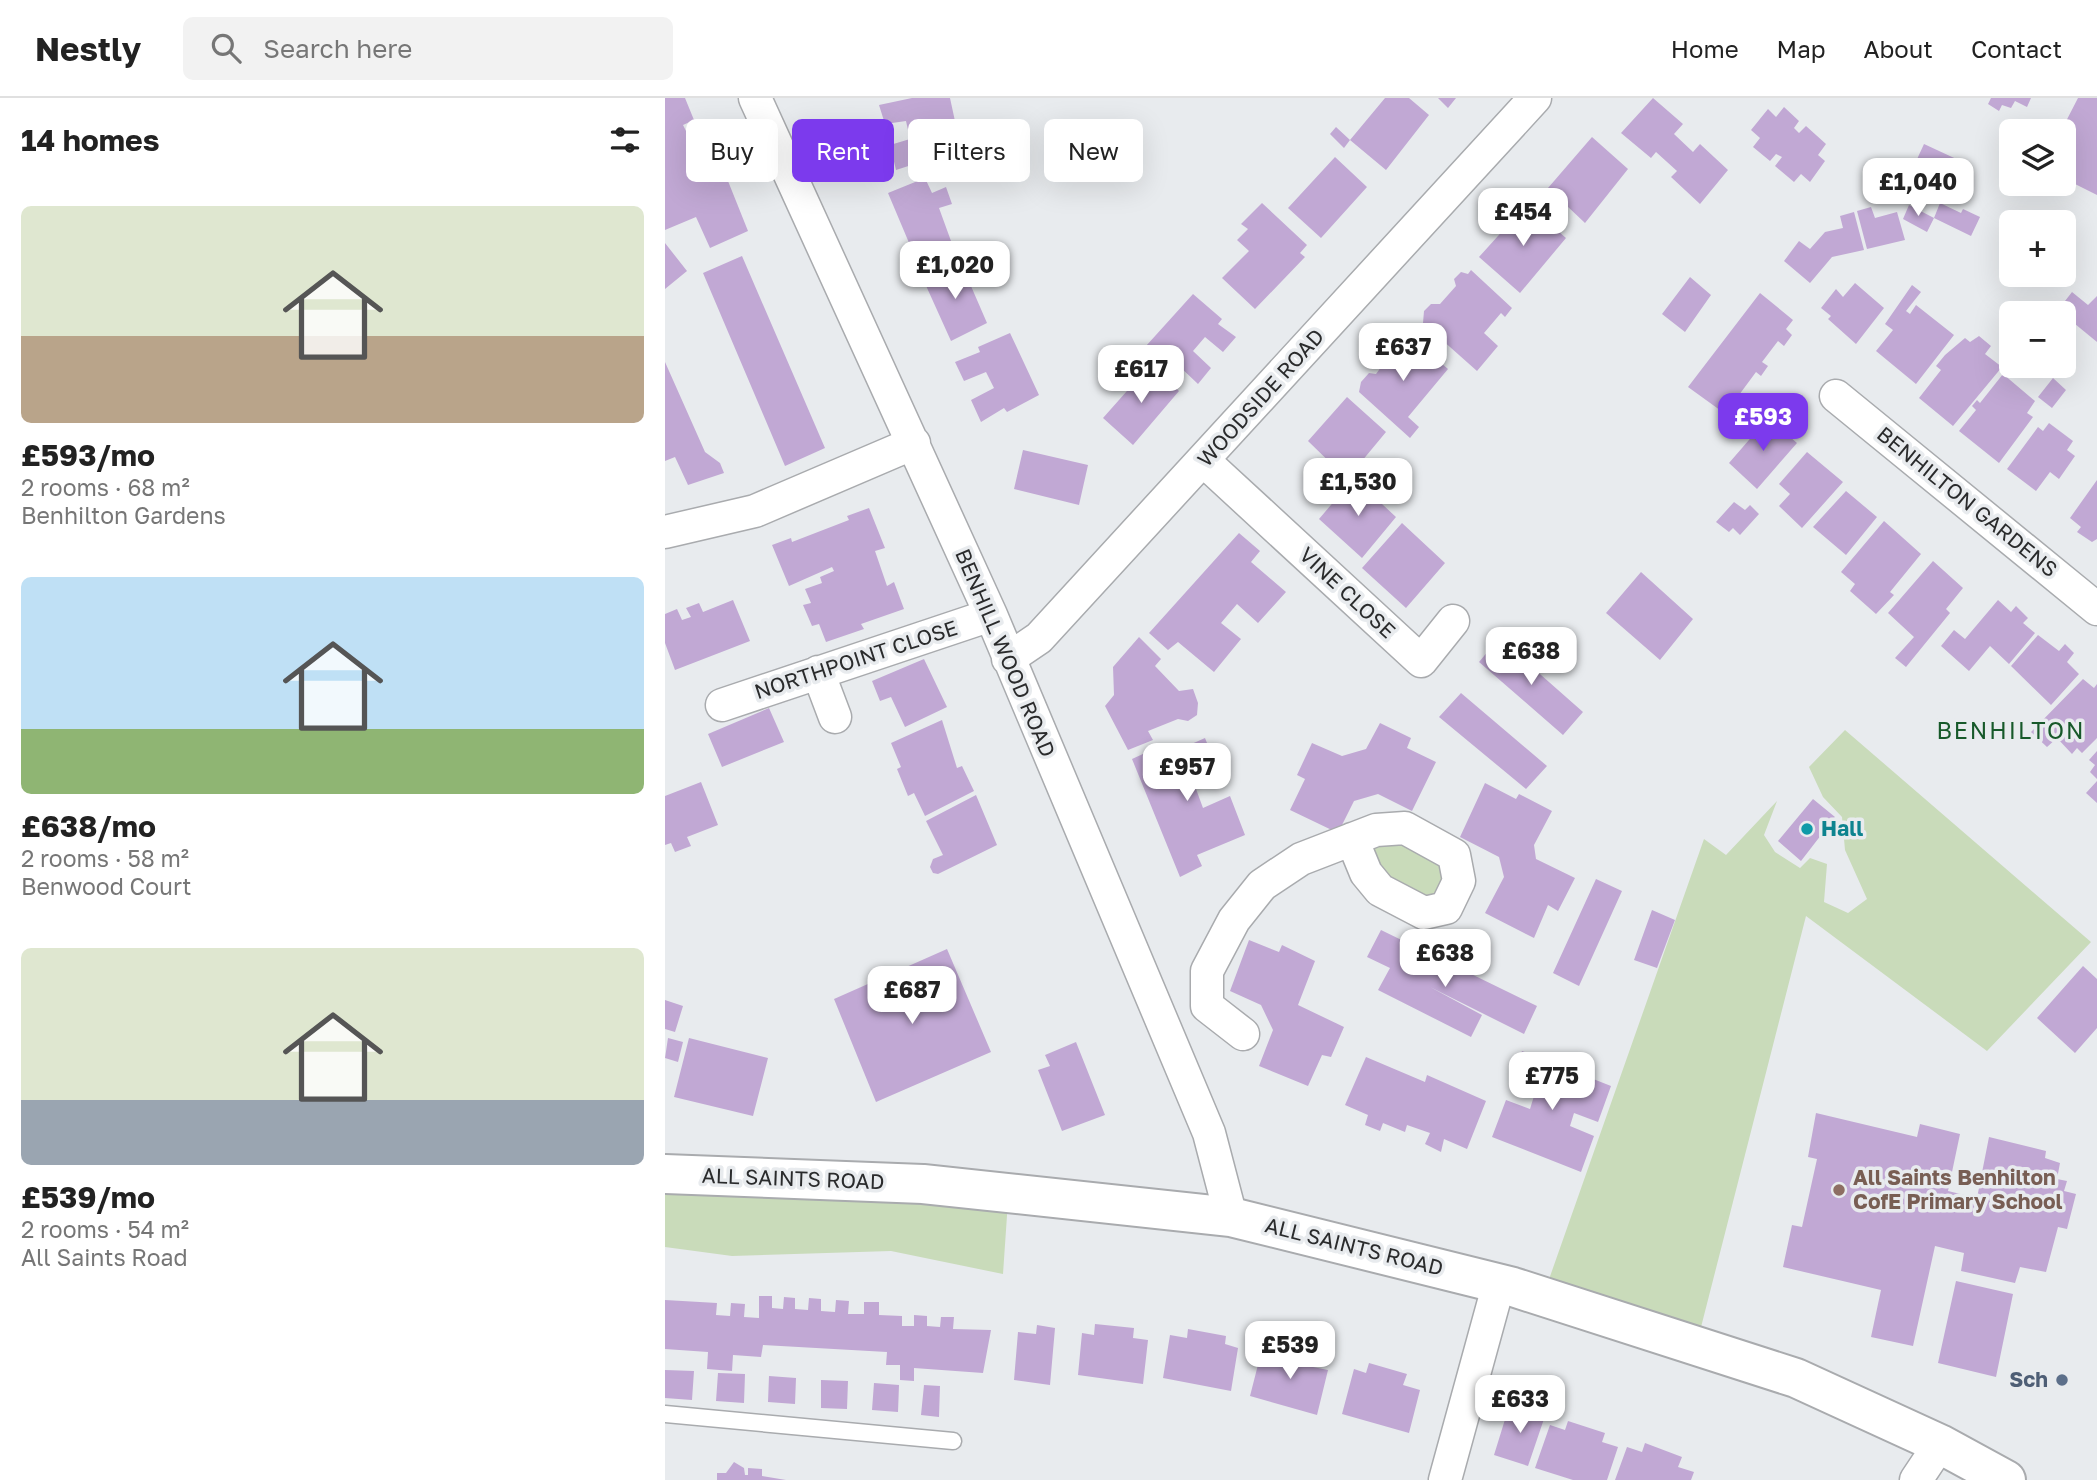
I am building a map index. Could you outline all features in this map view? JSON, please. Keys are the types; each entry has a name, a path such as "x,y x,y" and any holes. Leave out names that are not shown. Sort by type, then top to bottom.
{"street":[{"name":"BENHILL WOOD ROAD","path":"755,98 991,615 1209,1133 1231,1217"},
{"name":"WOODSIDE ROAD","path":"1008,659 1039,638 1204,461 1526,101"},
{"name":"BENHILTON GARDENS","path":"1836,396 2097,609"},
{"path":"665,532 755,511 914,443"},
{"name":"VINE CLOSE","path":"1204,461 1421,662 1453,621"},
{"name":"NORTHPOINT CLOSE","path":"722,705 991,615"},
{"path":"818,672 835,716"},
{"path":"1207,1006 1207,971 1234,920 1262,885 1301,859 1352,839"},
{"path":"1164,1027 1207,1006"},
{"path":"1207,1006 1243,1034"},
{"name":"ALL SAINTS ROAD","path":"665,1174 923,1184 1231,1217 1499,1283 1624,1320 1796,1378 1940,1444 2006,1480"},
{"path":"1445,1480 1499,1283"},
{"path":"1916,1480 1940,1444"}],"lane":[{"path":"665,1414 953,1441"}],"green space":[{"path":"1845,730 2091,942 1987,1051 1806,916 1699,1335 1547,1285 1704,839 1726,855 1777,801 1764,835 1775,852 1800,868 1810,858 1827,864 1824,902 1848,913 1867,899 1845,850 1842,817 1823,797 1809,767"},
{"path":"1405,838 1446,861 1450,882 1426,902 1387,885 1366,842"},
{"path":"665,1180 1008,1201 1003,1274 891,1251 732,1256 665,1247"}],"building":[{"path":"665,98 685,98 694,119 686,119 683,125 686,131 686,182 728,182 748,231 710,248 696,217 665,230"},
{"path":"912,98 950,98 955,119 908,119 908,130 906,121 894,123 894,119 883,119 879,105"},
{"path":"1385,98 1409,98 1429,115 1386,170 1350,140"},
{"path":"1438,98 1456,98 1448,108"},
{"path":"1653,98 1683,124 1674,134 1693,152 1700,144 1728,170 1700,204 1671,177 1677,171 1656,152 1651,158 1621,133"},
{"path":"1991,98 2031,98 2027,107 2015,101 2011,108 2002,105 1999,111 1988,104"},
{"path":"2078,98 2097,98 2097,195 2076,184 2076,119 2067,119"},
{"path":"1784,107 1799,121 1794,128 1799,133 1806,126 1826,144 1818,155 1825,161 1810,182 1801,174 1794,182 1775,166 1782,157 1776,154 1770,161 1753,147 1760,138 1751,130 1768,109 1776,117"},
{"path":"1336,127 1350,140 1344,148 1330,134"},
{"path":"1592,137 1628,169 1585,223 1548,188"},
{"path":"908,140 908,166 896,170 894,144"},
{"path":"1924,144 1965,163 1948,201 1934,194 1932,201 1916,193 1919,187 1907,181"},
{"path":"1335,157 1367,187 1321,238 1288,208"},
{"path":"915,182 927,182 932,193 946,187 952,204 939,208 951,241 915,257 888,193"},
{"path":"1262,203 1307,245 1300,253 1305,257 1255,309 1222,278 1249,251 1237,240 1248,229 1241,224"},
{"path":"1940,203 1961,213 1963,209 1980,217 1971,236 1934,218"},
{"path":"1527,204 1566,238 1520,293 1479,257"},
{"path":"1909,205 1934,218 1927,232 1903,219"},
{"path":"1871,207 1875,218 1897,212 1905,240 1867,249 1857,211"},
{"path":"1854,212 1864,250 1832,257 1810,283 1784,261 1799,241 1810,249 1825,232 1843,228 1840,216"},
{"path":"665,243 687,271 665,289"},
{"path":"742,256 825,448 785,466 703,273"},
{"path":"961,263 987,323 951,341 923,279"},
{"path":"1471,270 1512,308 1505,317 1501,313 1484,333 1498,346 1477,371 1423,323 1424,311 1431,304 1440,304 1456,286 1454,279 1461,272 1468,274"},
{"path":"1690,277 1711,295 1685,332 1662,314"},
{"path":"1855,283 1884,308 1856,344 1828,319 1831,316 1821,308 1836,289 1843,297"},
{"path":"1912,285 1921,292 1906,311 1910,314 1916,305 1954,335 1916,384 1876,351 1893,330 1885,324"},
{"path":"2072,292 2088,305 2097,296 2097,342 2076,325 2076,301 2065,301"},
{"path":"1760,293 1793,320 1786,329 1792,335 1784,346 1778,341 1762,362 1768,366 1761,376 1756,372 1739,395 1743,400 1736,409 1731,405 1724,413 1688,387"},
{"path":"1193,294 1222,319 1218,324 1236,337 1223,352 1205,337 1193,351 1211,368 1198,384 1179,366 1175,371 1146,346"},
{"path":"1010,333 1039,395 1007,412 1004,408 981,422 971,400 994,388 986,372 964,381 955,362 980,352 978,347"},
{"path":"1409,336 1448,369 1408,417 1419,427 1410,438 1359,392 1361,382 1369,373 1376,374 1392,352 1393,346 1400,339 1406,340"},
{"path":"1979,336 1991,346 1985,354 1999,365 1999,371 1953,426 1919,398 1941,370 1936,366 1945,355 1965,338 1970,342"},
{"path":"665,362 705,452 720,463 724,473 688,485 675,457 665,461"},
{"path":"1150,365 1179,391 1133,445 1103,418"},
{"path":"2000,378 2008,378 2035,401 2027,413 2033,417 1999,463 1959,431 1976,410 1972,406 1977,400 1980,403"},
{"path":"2053,378 2066,390 2052,408 2038,397"},
{"path":"1347,397 1386,432 1347,479 1308,441"},
{"path":"1768,418 1797,443 1757,489 1729,463"},
{"path":"2049,423 2073,441 2067,450 2075,456 2059,479 2050,472 2036,491 2007,469 2038,427 2043,431"},
{"path":"1023,450 1088,465 1079,505 1014,489"},
{"path":"1807,452 1843,482 1802,528 1779,506 1790,494 1779,484"},
{"path":"1354,478 1396,517 1362,558 1319,519"},
{"path":"2097,480 2097,539 2092,542 2077,532 2081,527 2070,518"},
{"path":"1846,491 1877,517 1846,555 1813,527"},
{"path":"1734,502 1745,510 1750,505 1759,514 1740,535 1733,528 1729,532 1716,522"},
{"path":"869,508 885,548 875,551 887,586 894,582 904,609 861,624 864,629 826,642 819,624 812,626 803,605 811,603 805,589 822,583 820,577 834,571 832,567 789,586 772,545 791,538 792,542 849,520 847,516"},
{"path":"1884,521 1921,554 1890,592 1894,595 1876,614 1850,591 1855,584 1841,572"},
{"path":"1402,523 1445,563 1406,608 1362,568"},
{"path":"1239,533 1260,551 1251,562 1286,592 1258,623 1237,604 1221,623 1241,639 1214,672 1178,642 1168,650 1149,633"},
{"path":"1933,561 1963,588 1946,609 1950,613 1906,667 1895,658 1914,637 1888,613"},
{"path":"1641,572 1693,619 1660,660 1606,613"},
{"path":"733,600 750,641 675,670 665,643 665,614 677,609 682,620 691,617 686,608 699,603 703,612"},
{"path":"1998,600 2011,612 2016,606 2028,618 2023,623 2035,633 2009,664 1990,646 1969,671 1941,646 1954,630 1965,639"},
{"path":"2038,635 2059,651 2065,644 2074,653 2067,662 2079,674 2051,705 2011,666"},
{"path":"1139,637 1161,659 1155,666 1179,691 1193,689 1198,703 1197,715 1188,721 1178,719 1148,731 1153,740 1128,750 1105,706 1114,695 1113,667"},
{"path":"1499,638 1583,712 1563,735 1479,662"},
{"path":"924,659 947,707 905,727 891,697 880,701 872,681"},
{"path":"2083,679 2094,688 2097,684 2097,738 2082,753 2077,748 2072,754 2057,738 2047,747 2031,732"},
{"path":"1461,693 1547,766 1526,789 1439,717"},
{"path":"769,708 784,742 722,767 708,734"},
{"path":"942,720 957,768 962,766 974,791 925,816 914,793 908,796 897,769 901,767 891,743"},
{"path":"1380,723 1411,738 1407,748 1436,762 1412,811 1378,794 1354,801 1338,833 1290,810 1305,779 1297,775 1312,743 1342,756 1366,749"},
{"path":"1205,738 1221,778 1196,789 1203,808 1230,796 1245,835 1197,855 1202,866 1180,877 1132,759 1156,748 1160,758"},
{"path":"2097,751 2097,779 2090,772 2095,765 2089,760"},
{"path":"2097,781 2097,803 2086,793"},
{"path":"701,782 718,825 687,837 691,846 675,852 671,843 665,845 665,796"},
{"path":"1485,783 1516,799 1519,794 1552,811 1534,845 1536,859 1575,878 1558,911 1548,905 1534,938 1485,913 1504,877 1499,857 1460,837"},
{"path":"976,795 997,845 938,874 933,873 930,867 933,859 943,855 926,821"},
{"name":"Hall","path":"1813,799 1835,817 1801,861 1778,841"},
{"path":"1596,879 1622,891 1579,986 1553,973"},
{"path":"1652,910 1675,920 1657,968 1634,960"},
{"path":"1381,930 1537,1006 1524,1034 1430,987 1482,1015 1471,1037 1378,990 1390,968 1367,957"},
{"path":"1249,940 1279,952 1282,945 1315,961 1298,1005 1344,1027 1331,1057 1322,1055 1308,1086 1259,1066 1273,1030 1261,1005 1230,991"},
{"path":"947,949 991,1052 876,1102 834,999"},
{"path":"2083,966 2097,979 2097,1028 2075,1053 2037,1018"},
{"path":"665,1000 683,1006 675,1032 665,1029"},
{"path":"668,1038 683,1042 678,1062 665,1058"},
{"path":"689,1038 768,1058 753,1116 674,1097"},
{"path":"1076,1042 1105,1115 1062,1131 1038,1070 1050,1066 1045,1055"},
{"path":"1522,1051 1611,1086 1598,1122 1574,1113 1570,1126 1594,1136 1581,1172 1492,1137 1506,1100 1530,1109 1534,1096 1510,1086"},
{"path":"1366,1057 1425,1082 1427,1075 1486,1101 1467,1149 1444,1139 1441,1152 1425,1144 1430,1133 1407,1125 1405,1132 1383,1123 1380,1131 1365,1125 1368,1115 1345,1105"},
{"path":"1816,1113 1917,1137 1920,1124 1960,1134 1948,1191 1977,1198 1989,1137 2046,1151 2045,1158 2060,1163 2057,1179 2067,1181 2064,1191 2076,1194 2067,1229 2058,1227 2046,1272 2020,1267 2015,1283 1961,1271 1964,1253 1935,1246 1913,1346 1871,1337 1881,1290 1783,1267 1792,1225 1802,1227 1817,1159 1808,1157"},
{"path":"1956,1281 2013,1294 1996,1377 1938,1363"},
{"path":"759,1296 772,1296 772,1308 783,1309 784,1297 795,1298 795,1309 808,1310 809,1298 821,1299 821,1311 835,1312 836,1300 849,1301 848,1314 864,1314 864,1302 879,1302 879,1315 902,1316 902,1326 914,1326 914,1315 927,1316 927,1326 940,1327 941,1317 954,1317 953,1329 991,1330 983,1373 914,1368 914,1381 900,1380 900,1365 886,1365 887,1352 763,1345 761,1357 733,1355 732,1371 707,1369 708,1352 665,1349 665,1300 717,1303 716,1315 730,1316 731,1303 745,1304 744,1317 759,1318"},
{"path":"1095,1324 1134,1328 1133,1338 1148,1340 1143,1384 1078,1375 1082,1333 1094,1335"},
{"path":"1037,1325 1055,1328 1050,1385 1014,1380 1018,1332 1036,1334"},
{"path":"1188,1329 1226,1336 1225,1344 1238,1348 1231,1391 1163,1378 1170,1335 1187,1338"},
{"path":"1280,1348 1315,1359 1313,1367 1328,1370 1317,1415 1250,1396 1261,1353 1278,1357"},
{"path":"1369,1363 1407,1374 1403,1385 1420,1390 1409,1433 1342,1414 1354,1369 1366,1373"},
{"path":"665,1370 694,1371 692,1400 665,1398"},
{"path":"718,1373 745,1374 744,1403 716,1401"},
{"path":"769,1376 796,1378 795,1404 768,1402"},
{"path":"821,1380 848,1381 847,1409 821,1408"},
{"path":"874,1383 899,1385 898,1412 872,1410"},
{"path":"924,1385 940,1386 939,1417 921,1415"},
{"path":"1522,1405 1546,1413 1528,1466 1494,1455 1507,1413 1519,1416"},
{"path":"1568,1421 1605,1433 1602,1442 1618,1447 1607,1480 1573,1480 1535,1468 1550,1425 1565,1430"},
{"path":"1645,1443 1682,1457 1678,1467 1694,1472 1691,1480 1615,1480 1627,1447 1642,1452"},
{"path":"734,1462 744,1468 745,1475 748,1475 748,1468 762,1469 762,1476 786,1480 717,1480 717,1473 726,1473"}],"place":[{"name":"Hall","path":"1807,829"},
{"name":"All Saints Benhilton CofE Primary School","path":"1839,1190"},
{"name":"Sch","path":"2062,1380"}],"district":[{"name":"BENHILTON","path":"2011,731"}]}
